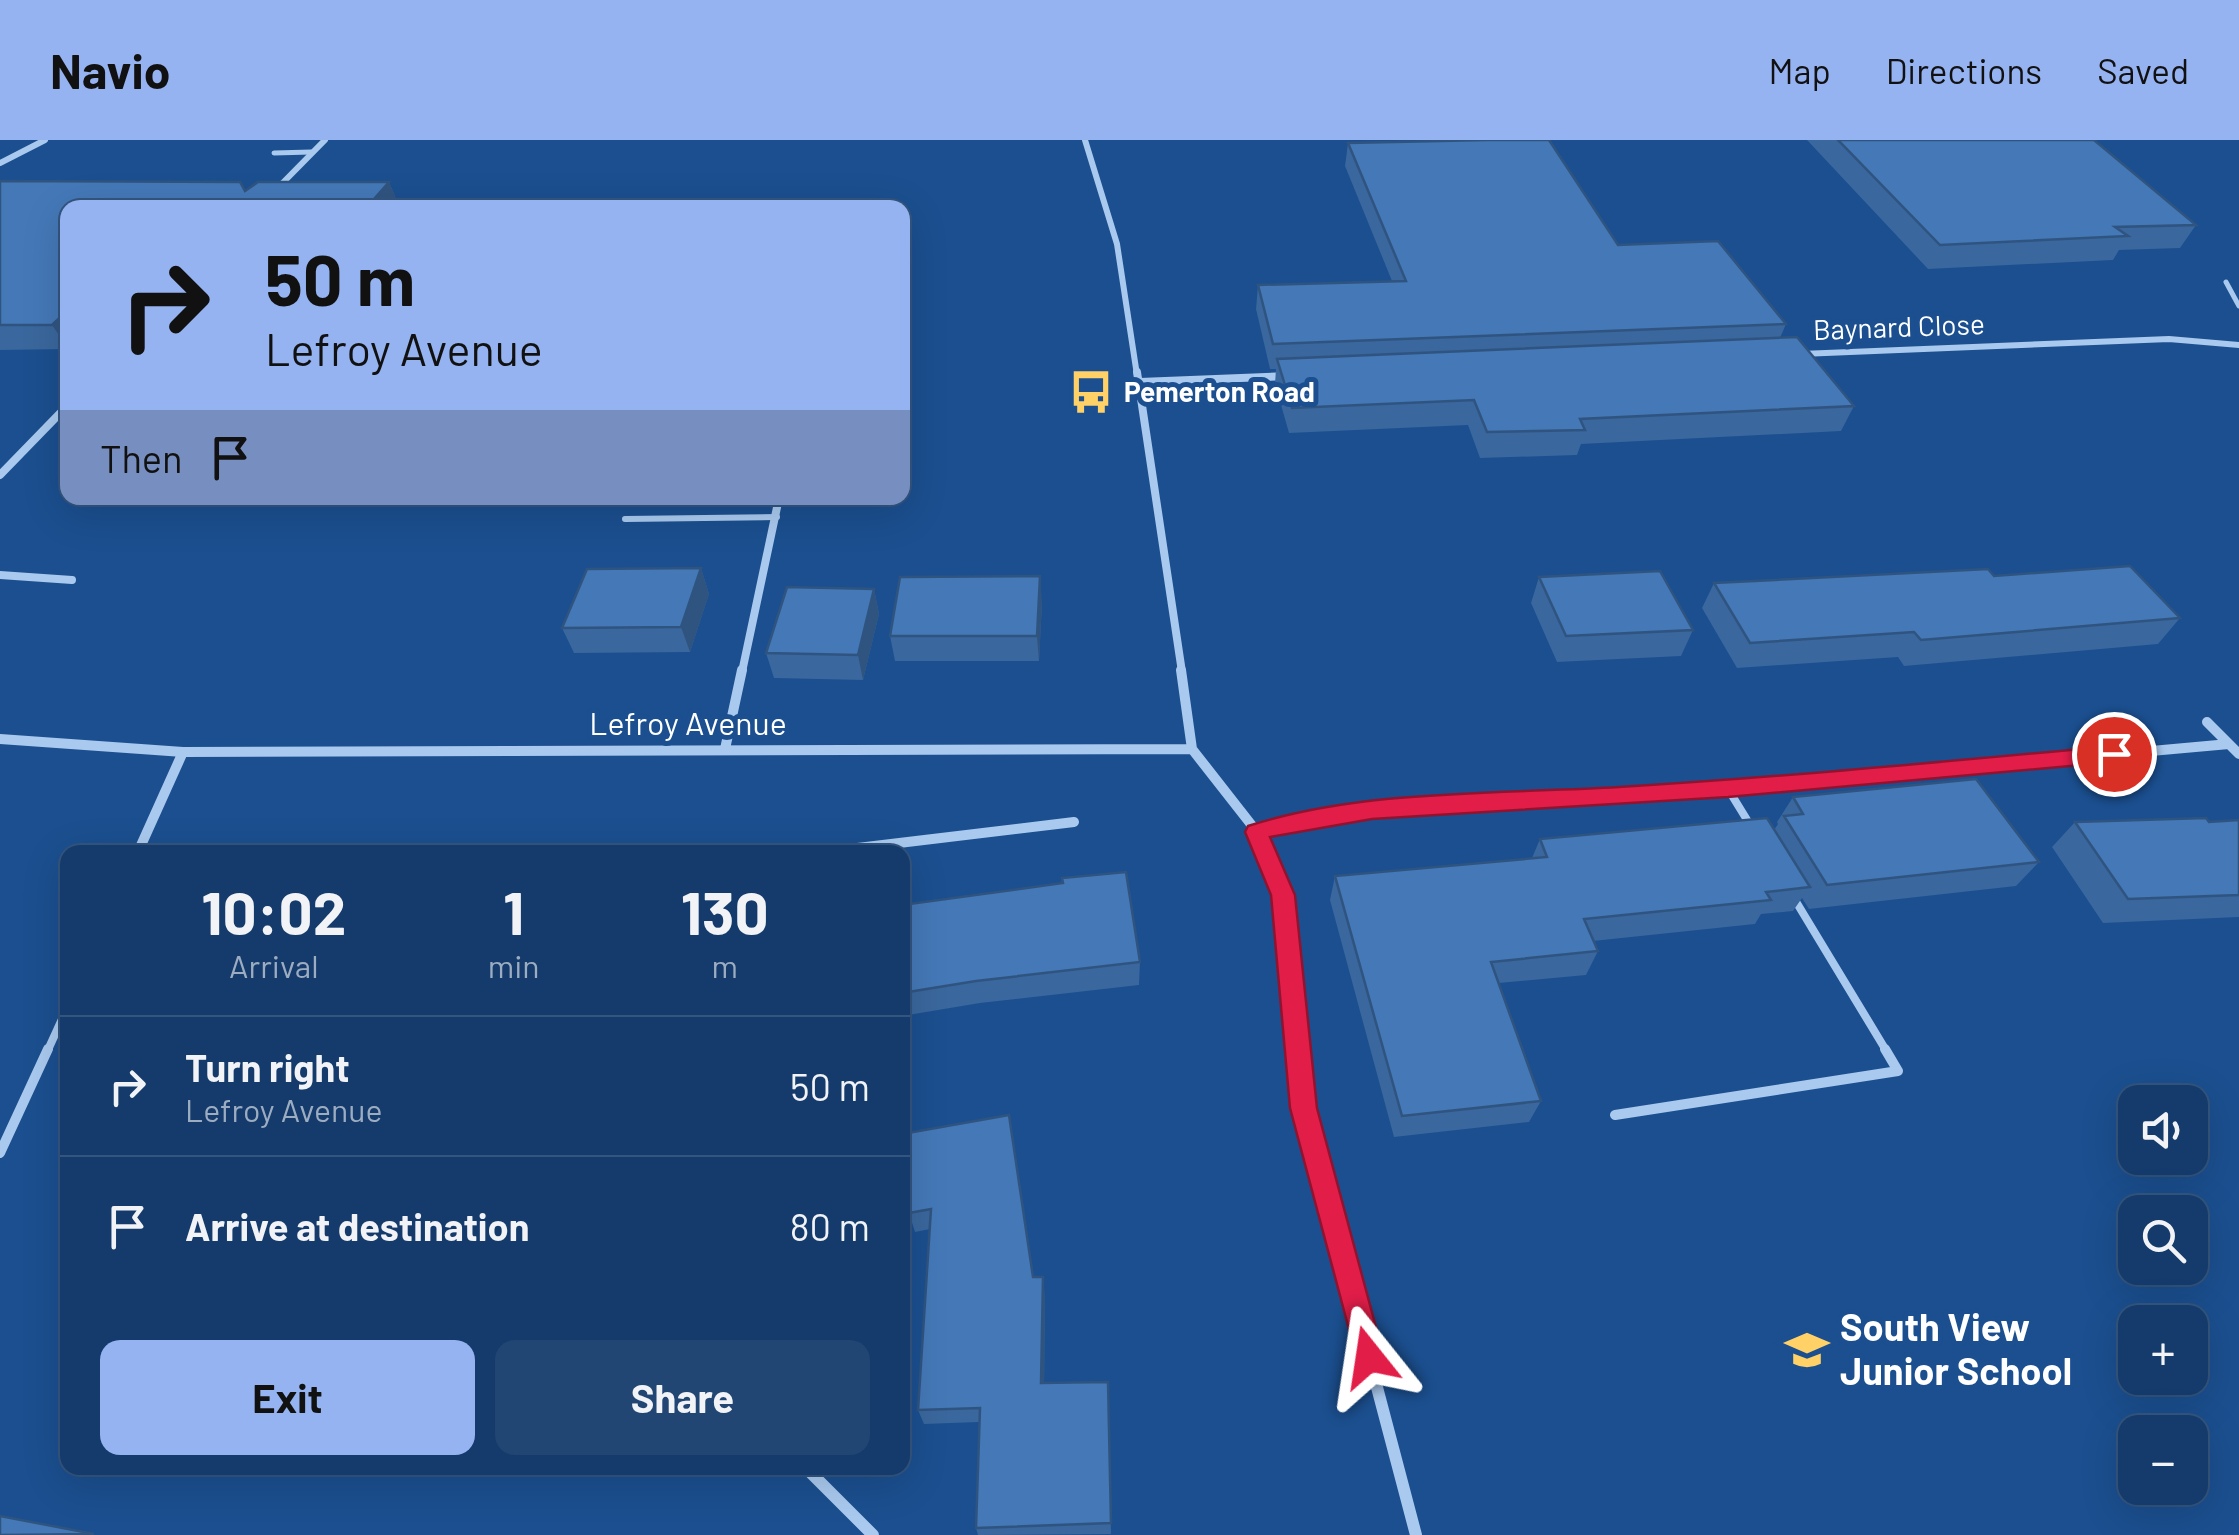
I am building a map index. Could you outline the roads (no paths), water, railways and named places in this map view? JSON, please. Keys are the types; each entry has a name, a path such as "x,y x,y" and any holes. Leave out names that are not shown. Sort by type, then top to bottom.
{"street":[{"path":"0,163 45,140"},
{"path":"266,200 325,140"},
{"path":"1085,140 1117,244 1192,748 1256,832 1283,895 1303,1108 1416,1535"},
{"name":"Baynard Close","path":"1798,354 2170,339 2239,345"},
{"path":"1140,382 1304,376"},
{"path":"0,475 60,413"},
{"path":"725,749 778,505"},
{"path":"0,575 72,580"},
{"path":"2207,722 2239,754"},
{"name":"Lefroy Avenue","path":"0,740 184,752 1192,748"},
{"path":"1256,832 1298,821 1372,811 1728,789 2229,744"},
{"path":"141,845 184,752"},
{"path":"882,845 1074,822"},
{"path":"813,1475 873,1535"}],"lane":[{"path":"274,152 311,152"},
{"path":"2226,282 2239,306"},
{"path":"625,519 777,517"},
{"path":"1728,789 1758,839"},
{"path":"1616,1115 1898,1071 1788,888"},
{"path":"0,1153 60,1023"}],"place":[{"name":"Pemerton Road","path":"1091,392"},
{"name":"South View Junior School","path":"1807,1350"}]}
